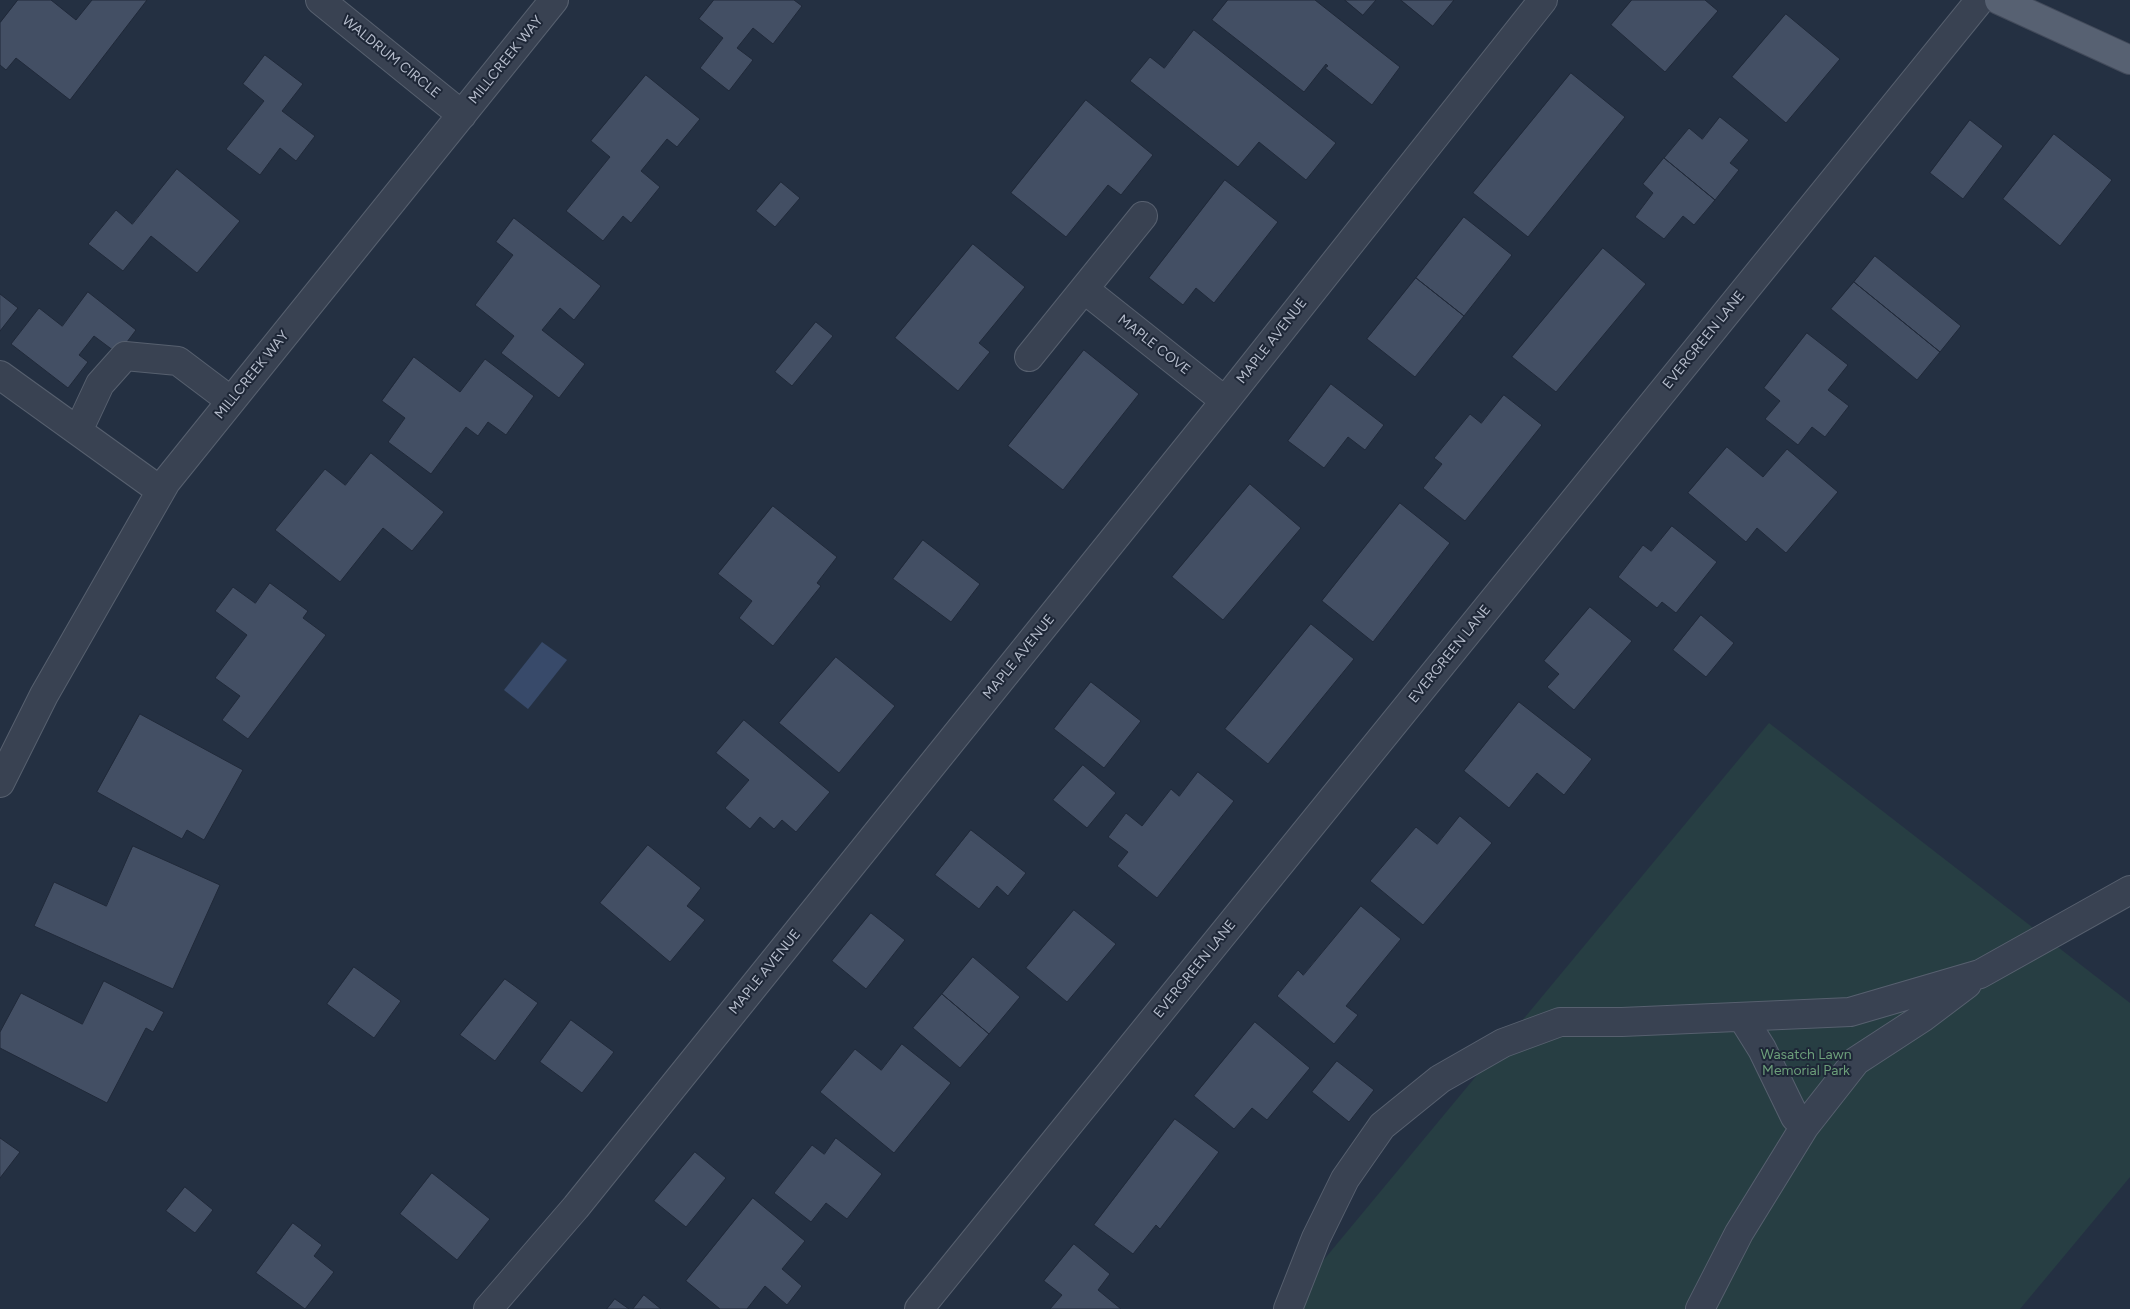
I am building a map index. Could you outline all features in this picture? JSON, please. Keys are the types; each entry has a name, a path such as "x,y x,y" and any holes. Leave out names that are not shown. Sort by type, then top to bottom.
{"main road":[{"path":"1999,0 2130,60"}],"street":[{"name":"WALDRUM CIRCLE","path":"320,0 462,115"},
{"name":"MILLCREEK WAY","path":"0,783 44,695 161,491 231,401 554,0"},
{"name":"MAPLE AVENUE","path":"488,1309 576,1207 1225,401 1543,0"},
{"name":"EVERGREEN LANE","path":"920,1309 1980,0"},
{"path":"1029,357 1143,216"},
{"name":"MAPLE COVE","path":"1084,289 1225,401"},
{"path":"78,431 100,384 125,356 178,360 231,401"},
{"path":"0,375 161,491"},
{"path":"1700,1309 1739,1233 1805,1126 1856,1062 1922,1018 1980,974 2130,890"},
{"path":"1288,1309 1316,1238 1345,1179 1382,1126 1440,1079 1503,1043 1560,1022 1850,1012 1980,974"},
{"path":"1742,1017 1762,1049 1795,1117 1805,1126"}],"green space":[{"name":"Wasatch Lawn Memorial Park","path":"1769,723 2130,1003 2130,1177 2020,1309 1283,1309"}],"water":[{"path":"542,642 567,660 528,709 504,690"}],"building":[{"path":"18,0 51,0 76,20 92,0 147,0 70,100 16,58 6,70 0,65 0,23"},
{"path":"714,0 794,0 802,6 773,44 753,28 737,48 753,60 729,91 700,68 723,38 699,19"},
{"path":"1228,0 1315,0 1400,67 1372,105 1325,68 1328,66 1326,64 1304,92 1212,20"},
{"path":"1345,0 1376,0 1363,15"},
{"path":"1401,0 1454,0 1433,26"},
{"path":"1632,0 1705,0 1718,11 1665,72 1611,25"},
{"path":"1786,14 1840,59 1786,123 1732,77"},
{"path":"1194,30 1336,143 1306,180 1259,142 1238,167 1130,81 1150,57 1164,68"},
{"path":"265,55 303,84 282,111 315,136 296,161 280,148 260,175 226,149 264,101 243,84"},
{"path":"1571,73 1625,117 1528,237 1473,193"},
{"path":"646,75 700,119 677,147 667,139 641,171 660,187 631,223 623,216 603,241 566,211 610,157 591,141"},
{"path":"1086,100 1153,155 1121,195 1108,185 1066,237 1011,193"},
{"path":"1720,117 1749,140 1730,163 1739,170 1715,200 1664,158 1689,128 1702,139"},
{"path":"1970,120 2003,146 1963,199 1930,173"},
{"path":"2054,134 2112,180 2060,246 2003,199"},
{"path":"1664,158 1715,200 1694,225 1683,216 1664,239 1635,217 1653,193 1643,184"},
{"path":"177,169 240,221 197,273 151,236 123,271 88,244 116,210 132,224"},
{"path":"1225,180 1278,222 1214,303 1196,288 1183,305 1149,278"},
{"path":"781,182 800,198 775,227 756,211"},
{"path":"1464,217 1512,255 1464,316 1416,278"},
{"path":"514,218 601,286 574,320 560,308 542,330 585,364 559,398 501,353 514,336 475,305 513,255 496,242"},
{"path":"973,244 1025,287 979,343 990,352 958,391 895,338"},
{"path":"1603,248 1646,284 1556,392 1512,357"},
{"path":"1875,256 1961,326 1940,352 1854,282"},
{"path":"1416,278 1464,316 1415,377 1367,339"},
{"path":"1854,282 1940,352 1917,380 1831,309"},
{"path":"88,292 136,330 118,354 94,336 79,355 88,362 68,388 11,344 39,308 62,326"},
{"path":"0,294 18,308 0,331"},
{"path":"816,322 833,336 792,386 775,372"},
{"path":"1807,333 1848,365 1828,390 1849,406 1825,437 1812,427 1798,445 1765,419 1780,401 1764,388"},
{"path":"1084,350 1139,394 1063,490 1008,446"},
{"path":"414,357 460,392 485,359 534,396 506,435 488,422 478,436 466,427 431,474 388,442 405,418 382,401"},
{"path":"1331,384 1384,425 1365,450 1348,437 1324,468 1288,441"},
{"path":"1504,395 1542,425 1465,521 1423,488 1442,464 1434,458 1470,414 1481,423"},
{"path":"1727,447 1763,477 1787,449 1838,492 1786,553 1757,528 1746,542 1688,493"},
{"path":"371,453 444,512 412,551 383,528 340,582 275,530 325,469 345,485"},
{"path":"1250,484 1301,528 1223,620 1172,577"},
{"path":"1400,503 1450,543 1373,642 1322,601"},
{"path":"773,506 837,557 817,583 821,586 773,646 739,618 752,601 718,574"},
{"path":"1672,526 1717,562 1676,613 1662,602 1657,608 1618,577 1643,545 1651,551"},
{"path":"923,540 980,584 951,622 893,579"},
{"path":"270,583 308,611 303,618 326,635 248,739 222,720 240,696 215,678 247,635 215,611 233,587 255,603"},
{"path":"1590,607 1632,641 1574,710 1547,687 1559,674 1544,661"},
{"path":"1701,615 1734,643 1706,677 1673,650"},
{"path":"1311,624 1354,659 1268,764 1225,729"},
{"path":"836,657 895,706 839,773 779,723"},
{"path":"1091,682 1141,721 1104,768 1054,729"},
{"path":"1519,702 1592,759 1564,795 1537,773 1509,808 1464,771"},
{"path":"140,714 243,770 204,840 187,830 182,839 97,792"},
{"path":"744,720 830,792 796,832 782,820 774,829 760,817 750,829 725,808 749,780 716,753"},
{"path":"1083,765 1116,793 1087,828 1053,800"},
{"path":"1198,772 1234,801 1157,898 1117,866 1128,852 1108,837 1126,813 1142,826 1171,789 1179,796"},
{"path":"1460,816 1492,843 1423,925 1370,881 1416,827 1437,844"},
{"path":"971,830 1026,873 1008,896 997,886 979,909 935,875"},
{"path":"648,845 701,888 687,906 705,920 670,962 600,903"},
{"path":"133,846 220,885 173,989 34,926 54,882 106,906"},
{"path":"1361,906 1401,939 1346,1006 1358,1015 1334,1044 1277,996 1298,970 1303,975"},
{"path":"1074,910 1116,944 1067,1002 1026,968"},
{"path":"871,913 905,940 866,989 832,961"},
{"path":"973,957 1020,997 989,1034 942,994"},
{"path":"354,967 401,1001 374,1038 327,1004"},
{"path":"505,979 538,1003 495,1061 460,1035"},
{"path":"104,981 164,1012 153,1032 146,1028 107,1103 0,1048 0,1032 21,993 82,1024"},
{"path":"942,994 989,1034 960,1068 913,1028"},
{"path":"571,1020 614,1052 582,1093 540,1062"},
{"path":"1255,1022 1310,1068 1267,1120 1252,1108 1234,1129 1194,1096"},
{"path":"902,1044 951,1083 894,1153 820,1092 855,1049 881,1070"},
{"path":"1337,1061 1374,1090 1349,1122 1312,1092"},
{"path":"1175,1119 1219,1152 1160,1229 1156,1225 1133,1254 1094,1225"},
{"path":"0,1138 20,1152 0,1178"},
{"path":"836,1138 882,1174 847,1219 826,1203 811,1222 774,1193 812,1145 824,1154"},
{"path":"695,1152 726,1178 686,1227 654,1201"},
{"path":"432,1173 490,1219 457,1260 400,1214"},
{"path":"185,1187 213,1210 195,1233 166,1211"},
{"path":"753,1198 805,1241 782,1269 802,1286 787,1305 765,1286 747,1309 720,1309 686,1281"},
{"path":"293,1223 322,1245 314,1256 334,1272 305,1309 256,1273"},
{"path":"1074,1244 1110,1274 1098,1290 1121,1309 1050,1309 1062,1295 1044,1281"},
{"path":"644,1295 661,1309 633,1309"},
{"path":"615,1299 629,1309 607,1309"}]}
